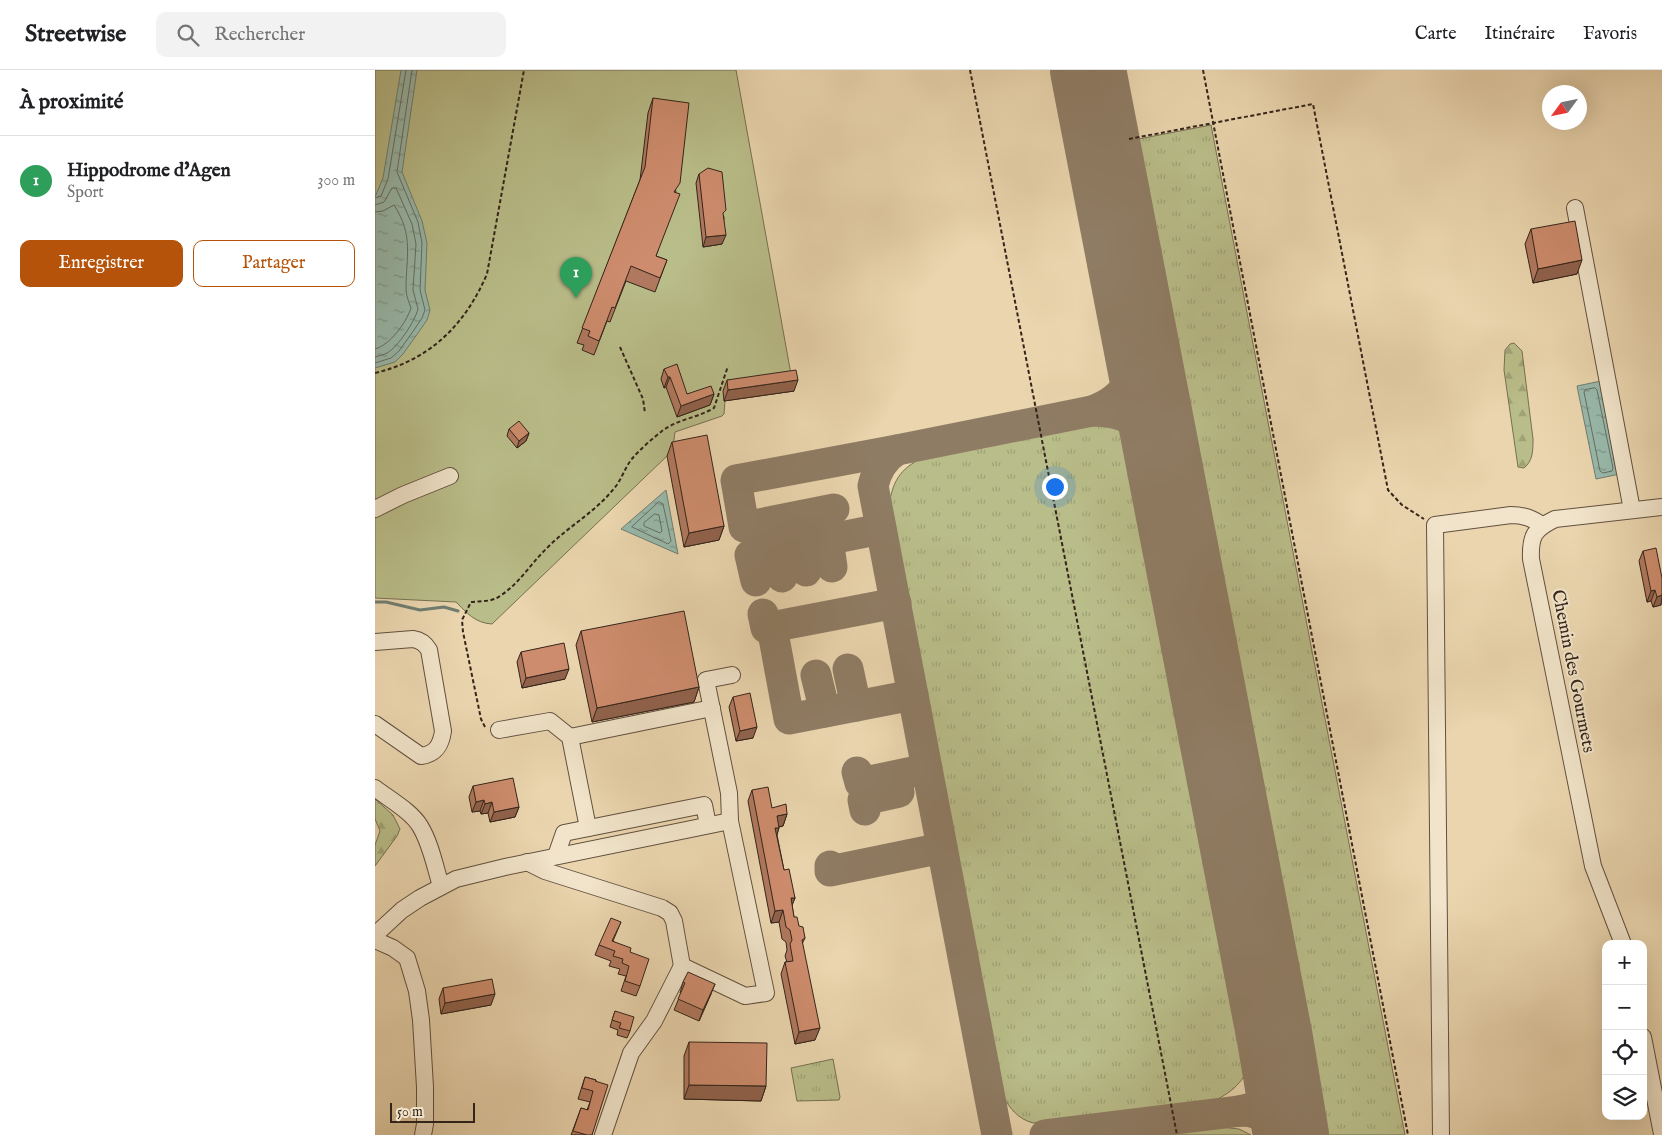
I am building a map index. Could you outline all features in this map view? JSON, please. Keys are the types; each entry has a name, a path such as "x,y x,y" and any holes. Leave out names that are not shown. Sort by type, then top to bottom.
{"street":[{"path":"1575,208 1632,510"},
{"path":"375,509 403,495 450,476"},
{"path":"1441,1135 1435,525 1511,515 1529,517 1542,525 1555,519 1662,507"},
{"name":"Chemin des Gourmets","path":"1542,525 1535,533 1530,544 1531,559 1593,866 1621,940"},
{"path":"375,642 413,639 425,644 429,650 443,731 442,742 437,750 428,755 421,756 375,724"},
{"path":"682,966 745,996 766,993 729,821 729,792 706,680 732,675"},
{"path":"570,737 712,708"},
{"path":"499,730 549,721 570,737 589,828"},
{"path":"375,788 419,825 425,836 441,886"},
{"path":"556,856 564,833 703,805 708,825"},
{"path":"665,813 669,833"},
{"path":"375,935 402,910 441,886 472,874 729,821"},
{"path":"527,862 545,871 662,908 670,913 673,921 682,966 654,1021 631,1053 603,1135"},
{"path":"375,940 393,948 407,958 417,991 421,1020 425,1087 425,1124 423,1135"},
{"path":"1647,1057 1662,1134"}],"path":[{"path":"375,373 394,369 413,360 432,347 466,315 478,296 487,274 525,70"},
{"path":"971,70 1177,1135"},
{"path":"1203,70 1408,1135"},
{"path":"1129,139 1313,104 1388,490 1402,505 1435,525"},
{"path":"619,347 643,399 645,413"},
{"path":"499,730 488,729 484,726 481,719 463,632 462,620 471,602 487,601 498,597 515,585 546,548 561,534 587,516 601,502 617,485 631,460 661,432 675,422 706,413 714,408 728,366"}],"green space":[{"path":"375,70 736,70 794,391 725,400 724,414 722,416 675,432 672,455 667,456 492,624 476,620 456,602 375,598"},
{"path":"1211,125 1405,1135 1318,1135 1128,141"},
{"path":"1514,343 1522,351 1533,439 1531,459 1524,468 1518,467 1504,370 1505,350 1510,344"},
{"path":"1099,423 1111,426 1121,432 1129,439 1136,450 1251,1054 1244,1077 1228,1093 1214,1101 1033,1123 1023,1119 1015,1112 1002,1094 889,506 893,488 900,474 911,464 928,455"},
{"path":"375,799 393,815 400,829 375,866 375,845 380,831 375,819"},
{"path":"833,1059 839,1100 797,1101 791,1068"},
{"path":"1221,1127 1239,1129 1251,1135 1155,1135"}],"water":[{"path":"401,70 417,70 402,172 422,221 427,243 425,290 430,310 427,320 403,354 395,362 375,368 375,197 383,178"},
{"path":"1601,381 1620,474 1596,479 1577,386"},
{"path":"666,490 678,554 621,529"}],"building":[{"path":"653,98 689,103 680,183 674,192 680,194 656,256 667,260 660,278 631,266 615,308 612,307 599,341 588,336 590,331 582,328 645,167"},
{"path":"708,168 722,172 726,210 723,213 726,235 706,237 699,174"},
{"path":"1575,221 1582,260 1538,269 1531,229"},
{"path":"677,364 687,394 711,386 714,394 681,406 670,377 668,377 664,369"},
{"path":"796,370 798,380 728,390 727,380"},
{"path":"519,421 529,433 519,441 509,429"},
{"path":"707,435 724,526 689,533 672,442"},
{"path":"1656,548 1662,578 1662,595 1657,597 1655,590 1651,591 1643,551"},
{"path":"684,611 699,687 597,708 581,631"},
{"path":"564,643 569,669 526,678 521,652"},
{"path":"750,693 757,727 740,731 733,697"},
{"path":"513,778 519,807 494,812 492,802 485,804 484,800 476,802 473,786"},
{"path":"768,787 772,808 786,804 787,814 777,816 779,828 775,828 784,870 789,869 795,898 791,898 794,917 797,917 799,926 803,927 805,938 802,940 820,1028 799,1032 785,962 793,961 790,944 792,940 790,930 786,927 783,910 775,911 752,790"},
{"path":"611,918 621,922 612,941 631,948 630,952 649,959 640,986 625,981 629,966 622,963 623,959 613,956 615,951 599,945"},
{"path":"688,972 715,984 703,1010 678,999"},
{"path":"492,979 495,994 445,1003 443,988"},
{"path":"615,1011 634,1017 630,1031 619,1028 621,1023 612,1020"},
{"path":"689,1042 767,1043 766,1086 689,1085"},
{"path":"585,1077 608,1085 592,1135 573,1131 581,1108 588,1110 593,1091 582,1088"}],"waterway":[{"path":"375,602 386,602 420,610 444,607 458,611"}],"taxiway":[{"path":"1092,411 1105,406 1115,399 1129,382 1137,361 1140,336"},
{"path":"834,509 744,527 736,480 1092,411 1117,414 1135,422 1150,436 1163,457"},
{"path":"897,450 881,466 873,486 997,1135"},
{"path":"756,581 750,555 881,529"},
{"path":"828,539 832,567"},
{"path":"802,545 806,571"},
{"path":"777,550 782,577"},
{"path":"763,614 766,628 896,603"},
{"path":"772,627 789,719 913,695"},
{"path":"848,669 856,706"},
{"path":"816,675 825,712"},
{"path":"857,772 860,783 927,769"},
{"path":"865,810 863,800 899,792"},
{"path":"830,866 830,871 942,848"},
{"path":"1240,1111 1260,1105 1271,1090 1275,1073 1275,1039"},
{"path":"1045,1135 1240,1111 1260,1114 1275,1124 1283,1135"}],"runway":[{"path":"1088,70 1275,1039 1291,1135"}],"place":[{"name":"Hippodrome d'Agen","path":"576,298"}]}
